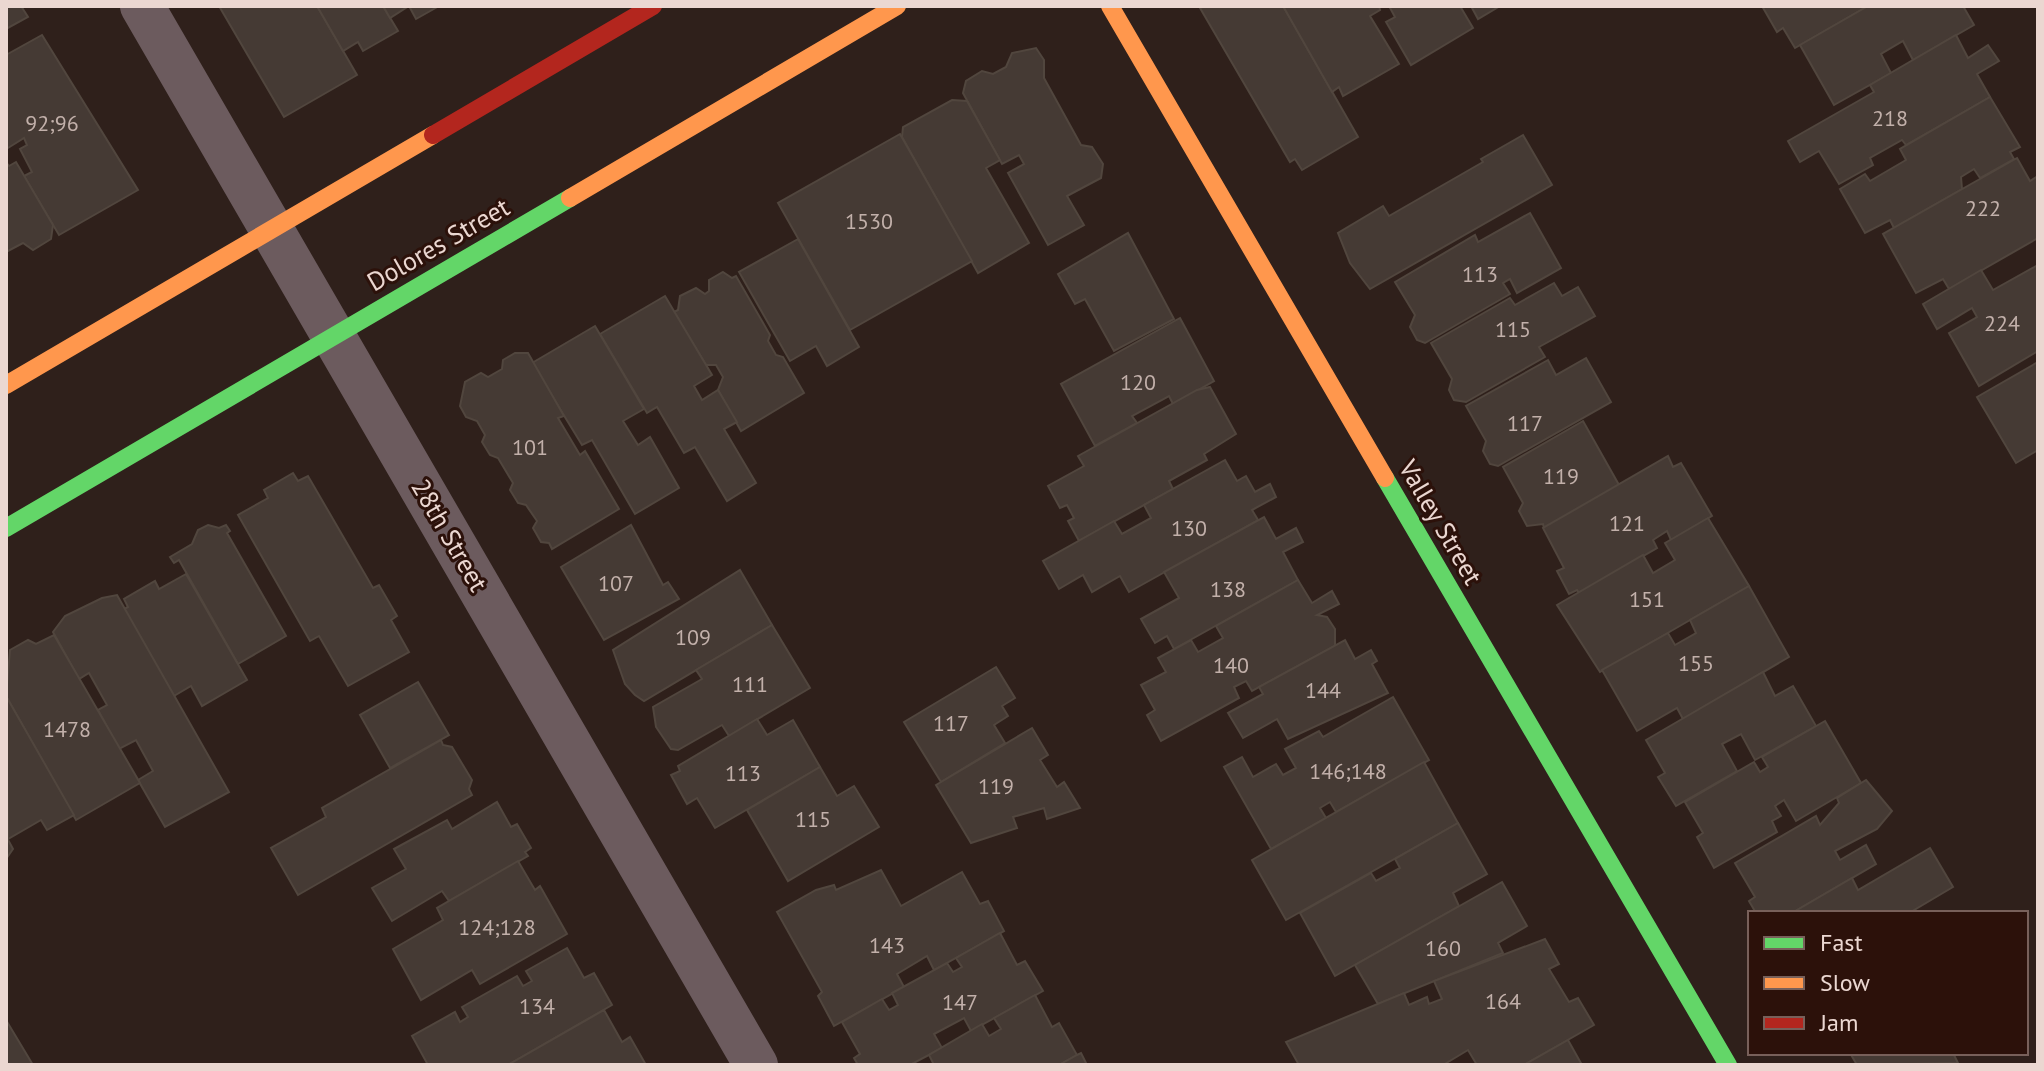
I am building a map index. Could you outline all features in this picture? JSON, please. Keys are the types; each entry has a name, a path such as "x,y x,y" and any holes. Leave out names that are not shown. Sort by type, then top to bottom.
{"main road":[{"path":"6,385 653,6"},
{"name":"Dolores Street","path":"6,528 897,6"},
{"name":"Valley Street","path":"1110,6 1728,1065"}],"street":[{"name":"28th Street","path":"142,6 274,228 756,1065"}],"building":[{"path":"6,6 21,6 28,17 6,29"},
{"path":"219,6 317,6 357,75 284,117"},
{"path":"317,6 383,6 398,31 363,51 358,42 343,51"},
{"path":"383,6 409,6 390,18"},
{"path":"409,6 439,6 416,19"},
{"path":"1283,6 1358,137 1302,170 1295,159 1290,162 1200,8"},
{"path":"1283,6 1379,6 1380,10 1370,16 1399,64 1343,96 1339,87 1332,92"},
{"path":"1389,6 1460,6 1473,28 1411,65 1386,22 1395,17"},
{"path":"1471,6 1500,6 1478,19"},
{"path":"1762,6 1868,6 1795,48 1783,28 1777,32"},
{"path":"1868,6 1963,6 1974,25 1913,60 1903,41 1881,54 1891,73 1834,105 1800,45"},
{"path":"42,35 138,190 59,235 24,176 32,172 20,149 27,145 24,138 8,148 6,145 6,55"},
{"path":"1956,35 1968,58 1988,45 1999,61 1977,74 1990,97 1906,145 1902,140 1870,158 1873,165 1839,184 1819,151 1800,162 1788,141 1874,92 1870,85"},
{"path":"1036,48 1044,60 1044,78 1081,145 1092,147 1103,164 1101,178 1067,196 1084,225 1048,245 1008,173 1024,164 1019,155 1002,164 963,93 966,81 982,71 993,74 1006,67 1012,53"},
{"path":"1990,97 2020,147 2010,152 2014,159 1980,178 1974,169 1961,177 1962,189 1894,228 1890,220 1865,233 1840,189 1865,174 1870,181 1906,160 1900,149"},
{"path":"952,100 967,101 1000,160 986,168 1029,243 978,273 902,137 903,127"},
{"path":"900,134 972,261 850,330 778,203"},
{"path":"1523,135 1552,185 1370,289 1350,263 1338,233 1383,206 1389,216 1483,162 1481,159"},
{"path":"2017,158 2030,181 2038,176 2038,238 1949,289 1943,279 1916,293 1883,234"},
{"path":"6,162 9,166 16,162 53,225 51,239 33,250 23,243 6,252"},
{"path":"1530,213 1561,268 1517,293 1510,279 1503,283 1510,294 1425,343 1417,340 1410,327 1415,315 1395,282 1475,235 1478,242"},
{"path":"1128,233 1174,319 1114,351 1085,299 1075,304 1058,274"},
{"path":"798,239 859,347 827,366 816,346 790,361 739,272"},
{"path":"2038,265 2038,351 1979,386 1949,333 1977,317 1972,308 1937,329 1923,304 1981,270 1993,290"},
{"path":"723,272 732,278 736,276 770,335 768,341 776,355 783,357 804,393 741,431 718,390 723,377 716,365 706,365 674,312 678,310 680,296 696,288 705,294 709,291 709,280"},
{"path":"1554,283 1562,296 1578,287 1595,316 1539,347 1545,357 1466,402 1454,400 1449,390 1452,379 1431,343 1510,298 1515,305"},
{"path":"665,296 712,375 694,386 702,400 718,390 737,422 724,429 756,483 727,501 695,447 684,453 657,407 647,413 600,334"},
{"path":"1180,318 1214,381 1173,404 1169,396 1132,416 1137,423 1095,446 1061,384"},
{"path":"595,326 644,409 623,421 638,445 650,437 679,488 635,514 592,440 582,445 532,363"},
{"path":"515,353 528,353 564,416 558,418 580,455 585,451 619,509 552,549 549,543 541,542 533,528 537,521 526,505 518,503 510,490 513,483 498,458 490,455 482,442 485,435 477,421 466,417 460,406 465,382 481,373 488,377 502,369 503,360"},
{"path":"1586,358 1611,402 1498,466 1490,464 1483,451 1486,441 1466,406 1548,360 1556,375"},
{"path":"2038,362 2038,450 2016,463 1977,397"},
{"path":"1210,387 1236,434 1204,454 1207,460 1169,481 1173,489 1079,541 1068,521 1074,518 1067,505 1060,508 1048,486 1084,466 1078,456 1197,390"},
{"path":"1583,421 1619,485 1544,528 1543,524 1527,526 1519,511 1523,503 1503,467"},
{"path":"1668,456 1673,467 1681,463 1712,516 1671,540 1667,531 1653,540 1657,548 1579,593 1577,590 1569,594 1557,571 1564,568 1543,528"},
{"path":"1225,460 1237,481 1246,476 1255,492 1270,484 1276,497 1252,510 1258,520 1129,592 1120,576 1092,592 1083,575 1059,589 1043,561 1114,521 1122,534 1151,518 1144,505"},
{"path":"293,473 298,481 308,476 373,588 379,585 397,616 391,620 409,652 348,686 319,636 310,641 238,515 268,498 264,490"},
{"path":"1264,517 1276,539 1296,528 1303,542 1283,552 1298,580 1174,649 1167,636 1155,643 1141,619 1179,598 1164,572"},
{"path":"1708,518 1749,586 1600,672 1557,605 1643,555 1653,573 1675,560 1665,543"},
{"path":"208,525 219,528 226,525 230,531 227,533 286,636 238,664 179,560 174,563 170,557 192,544 198,530"},
{"path":"631,525 663,585 668,582 679,599 604,640 561,567"},
{"path":"740,570 772,625 644,701 635,695 625,684 613,650"},
{"path":"186,574 247,680 202,706 191,686 174,696 124,609 128,607 124,599 155,581 159,589"},
{"path":"1298,580 1312,603 1332,591 1339,604 1317,615 1327,617 1335,629 1335,646 1252,691 1246,681 1234,687 1239,698 1161,741 1147,715 1155,710 1141,685 1166,672 1158,658 1191,640 1198,652 1223,638 1216,626"},
{"path":"1749,586 1789,657 1683,719 1677,708 1637,731 1602,670 1668,633 1675,645 1696,633 1690,620"},
{"path":"117,595 229,792 165,827 138,780 153,771 136,740 119,749 98,710 107,705 89,673 79,679 53,632 65,616 102,598"},
{"path":"772,625 810,688 729,736 722,725 678,750 671,749 656,727 653,707 702,679 696,670"},
{"path":"54,635 140,783 76,820 6,696 10,650 28,640 36,644"},
{"path":"1345,640 1355,659 1371,650 1377,661 1372,664 1388,693 1288,739 1277,719 1243,738 1228,713 1263,694 1259,687"},
{"path":"996,667 1015,698 1002,706 1008,716 994,725 1005,743 941,782 904,722"},
{"path":"1763,672 1775,696 1793,686 1816,726 1755,760 1741,734 1722,744 1737,771 1676,806 1658,777 1665,773 1646,740"},
{"path":"418,682 449,735 390,768 360,715"},
{"path":"6,696 74,815 47,830 41,820 8,839"},
{"path":"1393,697 1429,760 1336,812 1330,802 1320,808 1326,818 1271,849 1224,767 1242,757 1253,777 1276,764 1283,775 1296,768 1285,749 1319,731 1323,737"},
{"path":"757,719 767,735 793,720 820,767 715,828 697,798 687,804 671,775 680,771 678,766"},
{"path":"1825,721 1861,783 1796,821 1784,800 1775,806 1781,816 1772,821 1777,832 1714,868 1697,837 1703,833 1685,802 1754,762 1760,772 1768,767 1762,757"},
{"path":"1032,728 1048,755 1040,760 1057,787 1064,782 1080,808 1047,819 1044,808 1013,817 1017,828 971,843 936,785"},
{"path":"441,740 443,745 452,747 472,780 469,789 472,795 298,895 271,848 326,817 322,808"},
{"path":"1424,762 1458,823 1286,920 1252,860"},
{"path":"820,767 837,796 854,786 879,827 788,881 747,810"},
{"path":"1866,780 1892,811 1877,829 1835,851 1840,860 1866,845 1876,864 1795,911 1755,911 1749,901 1755,897 1735,863 1816,816 1820,825 1839,803 1837,798"},
{"path":"497,802 511,827 517,824 531,848 525,852 528,856 449,901 442,891 392,921 372,888 406,869 394,849 447,820 452,829"},
{"path":"1458,823 1487,874 1453,893 1459,906 1335,976 1300,913 1371,873 1376,881 1400,868 1395,859"},
{"path":"6,836 13,849 6,859"},
{"path":"1930,848 1953,887 1912,911 1795,911 1852,878 1858,890"},
{"path":"518,861 535,890 540,886 567,934 480,984 472,970 421,1000 393,949 443,920 437,908"},
{"path":"881,870 901,906 962,872 980,904 988,901 1004,931 934,970 927,956 897,974 904,987 834,1026 818,996 822,992 777,912 816,890 834,885 836,890"},
{"path":"1502,882 1527,926 1498,943 1503,953 1378,1004 1355,965"},
{"path":"1000,933 1017,965 1025,961 1043,991 971,1031 964,1018 934,1034 942,1048 910,1065 858,1065 854,1058 860,1054 842,1022 882,999 889,1010 898,1005 892,993 947,963 953,972 962,967 956,958"},
{"path":"1545,939 1559,964 1549,969 1569,1002 1578,998 1594,1025 1524,1065 1477,1065 1468,1050 1443,1065 1299,1065 1286,1042 1404,993 1409,1005 1427,997 1429,1004 1442,999 1434,981"},
{"path":"567,948 584,978 594,973 612,1005 508,1065 428,1065 412,1036 455,1012 460,1022 468,1017 462,1007 517,976 523,986 532,981 526,971"},
{"path":"1035,995 1052,1027 1059,1023 1077,1055 1059,1065 934,1065 929,1055 982,1024 989,1036 1001,1029 994,1018"},
{"path":"604,1010 622,1042 630,1037 646,1065 508,1065"},
{"path":"6,1020 33,1065 6,1065"},
{"path":"1568,1040 1582,1065 1524,1065"},
{"path":"1081,1053 1087,1065 1059,1065 1077,1055"},
{"path":"1851,1055 1954,1055 1958,1063 1857,1065"}],"traffic: fast":[{"path":"6,528 570,198"},
{"path":"1385,478 1728,1065"}],"traffic: slow":[{"path":"570,198 897,6"},
{"path":"1110,6 1385,478"},
{"path":"6,385 433,135"}],"traffic: jam":[{"path":"433,135 653,6"}]}
